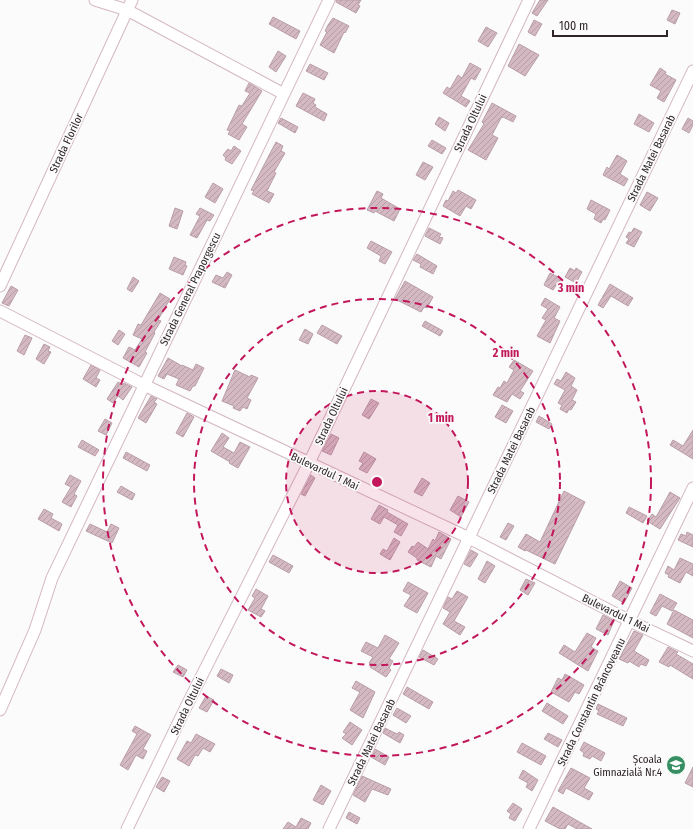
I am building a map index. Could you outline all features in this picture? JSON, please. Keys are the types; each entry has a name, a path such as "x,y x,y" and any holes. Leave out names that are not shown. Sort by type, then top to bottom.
{"street":[{"path":"95,0 129,5 284,94"},
{"name":"Strada General Praporgescu","path":"0,710 35,630 52,578 329,0"},
{"name":"Strada Oltului","path":"127,829 186,707 309,463 529,0"},
{"name":"Strada Florilor","path":"0,286 129,5"},
{"name":"Strada Matei Basarab","path":"329,829 693,71"},
{"name":"Bulevardul 1 Mai","path":"0,311 144,385 468,538 630,621 693,651"},
{"name":"Strada Constantin Brâncoveanu","path":"529,829 693,488"}],"building":[{"path":"336,0 361,0 358,5 360,6 356,13 336,2"},
{"path":"540,0 548,0 537,16 532,13"},
{"path":"672,10 680,13 675,24 667,20"},
{"path":"273,17 300,31 296,39 269,24"},
{"path":"333,18 349,26 345,33 344,32 334,53 320,45 327,32 325,31"},
{"path":"534,20 542,24 535,36 528,32"},
{"path":"486,27 497,33 488,47 478,41"},
{"path":"519,44 539,55 525,76 508,66"},
{"path":"278,51 286,56 276,72 269,67"},
{"path":"470,63 481,69 475,80 471,78 461,96 470,101 466,107 443,93 447,87 450,89 458,75 462,78"},
{"path":"310,64 328,73 324,80 306,71"},
{"path":"660,68 666,72 665,74 676,80 664,102 657,98 661,91 650,85"},
{"path":"249,83 262,91 242,124 247,127 239,140 228,134 230,131 227,130 239,105 242,106 250,93 245,91"},
{"path":"303,93 315,99 313,103 316,105 315,107 327,114 324,121 296,106"},
{"path":"492,103 516,116 513,122 503,117 501,118 492,135 498,138 486,160 468,150 484,124 482,122"},
{"path":"639,114 654,123 649,132 634,124"},
{"path":"439,117 449,123 445,131 435,124"},
{"path":"281,118 298,127 295,133 278,123"},
{"path":"688,118 693,121 693,125 689,133 682,129"},
{"path":"432,140 446,148 442,154 428,146"},
{"path":"276,142 283,146 281,151 285,153 274,172 276,173 267,191 274,194 269,203 252,194 254,191 251,190"},
{"path":"234,146 241,151 232,164 225,160 226,158 223,155 228,149 231,151"},
{"path":"617,155 627,161 620,174 628,179 624,186 603,175 607,167 609,169"},
{"path":"423,162 433,167 425,180 416,175"},
{"path":"213,183 223,189 215,203 205,197"},
{"path":"458,190 476,200 471,209 466,206 460,216 443,206 446,200 448,201 453,191 456,193"},
{"path":"377,191 383,194 381,198 400,209 394,221 375,211 374,213 367,210"},
{"path":"647,192 658,198 650,211 640,205"},
{"path":"591,200 610,210 605,220 603,219 601,223 594,219 596,214 587,209"},
{"path":"175,208 183,211 177,229 169,226"},
{"path":"200,208 214,215 210,221 207,220 197,238 190,235 200,216 196,214"},
{"path":"429,228 441,234 439,237 443,238 440,244 425,236"},
{"path":"634,228 642,232 634,247 626,243 629,239 626,237"},
{"path":"371,241 392,252 385,264 379,261 381,256 367,248"},
{"path":"417,254 437,266 433,274 420,267 421,264 413,260"},
{"path":"174,257 186,262 185,265 187,266 183,275 169,269"},
{"path":"570,268 575,271 576,268 582,272 576,283 565,277"},
{"path":"227,272 232,275 225,288 212,282 216,275 223,278"},
{"path":"550,273 562,279 553,290 544,285"},
{"path":"133,277 139,281 132,292 127,289"},
{"path":"405,281 433,297 427,308 424,307 421,312 395,299"},
{"path":"610,284 633,298 628,306 611,296 603,308 598,305"},
{"path":"11,286 18,290 9,306 2,303"},
{"path":"160,293 170,299 158,320 161,321 154,332 155,333 145,352 147,353 139,367 123,358 129,347 135,350 142,339 133,335 138,324 141,325"},
{"path":"545,298 560,307 554,318 560,321 550,343 537,336 546,320 542,318 548,309 541,305"},
{"path":"425,321 443,331 440,336 422,326"},
{"path":"322,325 342,336 337,344 317,333"},
{"path":"305,329 313,334 308,344 299,340"},
{"path":"119,330 125,334 118,345 112,341"},
{"path":"25,335 32,338 24,355 17,351"},
{"path":"44,344 50,347 48,351 51,352 44,364 36,359"},
{"path":"168,358 193,370 196,364 204,368 195,386 193,386 190,391 176,385 179,379 167,374 164,379 158,376"},
{"path":"514,360 533,371 520,391 524,393 520,399 512,394 507,402 493,395 504,381 507,383 514,370 509,367"},
{"path":"91,365 100,370 96,378 100,380 96,387 83,379"},
{"path":"235,370 250,377 251,375 258,378 247,398 251,400 247,409 243,407 240,411 233,408 234,406 222,401"},
{"path":"566,372 575,378 571,386 577,390 572,400 576,402 567,413 560,409 562,405 558,403 565,390 554,384 557,379 561,381"},
{"path":"118,382 132,387 123,400 118,396 113,403 107,399"},
{"path":"151,396 157,399 154,402 157,404 146,423 138,418"},
{"path":"371,399 379,403 369,419 362,415"},
{"path":"502,405 513,411 506,423 495,417"},
{"path":"187,413 194,417 183,437 176,433"},
{"path":"539,416 552,424 549,429 536,422"},
{"path":"105,419 112,423 106,435 98,431"},
{"path":"693,430 693,459 670,445 673,440 683,446"},
{"path":"222,433 229,438 223,447 234,453 240,442 250,447 238,468 211,451"},
{"path":"331,434 339,438 331,455 322,451"},
{"path":"82,440 99,450 95,456 78,447"},
{"path":"126,452 150,465 147,471 123,458"},
{"path":"364,452 376,459 367,473 359,469 363,463 359,461"},
{"path":"70,475 81,481 74,494 77,496 71,507 62,502 71,487 65,484"},
{"path":"311,475 315,478 305,496 301,494"},
{"path":"422,478 430,483 422,496 414,492"},
{"path":"121,486 135,494 132,500 117,492"},
{"path":"564,491 585,502 555,564 518,547 526,534 540,542"},
{"path":"670,492 680,498 660,529 647,521 652,514 656,517"},
{"path":"458,496 469,502 461,517 450,510"},
{"path":"379,505 388,510 387,512 408,524 401,536 394,532 398,525 384,517 380,524 371,519"},
{"path":"629,507 647,516 643,523 626,513"},
{"path":"44,509 53,514 51,518 62,524 59,531 38,519"},
{"path":"508,523 514,526 506,540 500,537"},
{"path":"90,524 107,532 111,524 119,528 112,543 86,531"},
{"path":"439,532 451,539 441,559 436,556 431,567 417,560 417,558 408,552 412,546 414,547 418,542 428,549 433,539 435,541"},
{"path":"687,532 693,535 693,547 678,540 681,534 686,536"},
{"path":"394,538 400,542 390,560 380,554 383,549 387,551"},
{"path":"471,550 478,554 470,567 464,564"},
{"path":"273,555 293,566 289,573 269,562"},
{"path":"680,558 693,564 693,576 686,572 680,583 668,577 669,575 665,573 668,566 674,570"},
{"path":"487,561 495,566 485,583 478,579"},
{"path":"526,579 535,583 528,595 520,590"},
{"path":"620,581 632,588 624,603 612,596"},
{"path":"408,582 428,593 417,613 404,606 411,595 403,591"},
{"path":"256,589 268,596 261,609 265,611 261,617 248,610 255,598 252,596"},
{"path":"457,591 468,597 454,621 465,627 460,635 443,624 450,612 443,608 448,597 452,599"},
{"path":"660,594 677,603 672,611 662,606 656,616 650,613"},
{"path":"674,610 693,620 693,638 667,624"},
{"path":"603,615 614,621 608,635 596,629"},
{"path":"634,631 643,635 634,651 649,660 646,666 641,664 639,667 629,661 628,663 619,659"},
{"path":"587,633 596,638 591,647 598,651 588,671 559,653 564,645 575,652"},
{"path":"385,635 399,643 389,659 393,661 389,668 391,670 386,677 370,667 372,665 369,663 373,657 361,651 366,642 378,648"},
{"path":"668,647 678,652 676,654 693,664 693,679 670,665 669,667 659,662"},
{"path":"423,650 438,659 434,665 419,657"},
{"path":"178,665 187,670 183,677 173,672"},
{"path":"221,669 233,675 229,683 217,676"},
{"path":"565,674 584,685 579,694 575,692 569,702 551,692 558,678 562,680"},
{"path":"356,681 375,692 363,718 350,710 360,692 352,688"},
{"path":"407,687 433,702 429,709 403,694"},
{"path":"206,696 214,700 207,712 199,708"},
{"path":"547,703 568,716 563,724 542,711"},
{"path":"598,704 627,718 623,726 597,714 599,711 596,709"},
{"path":"397,708 411,716 406,723 393,715"},
{"path":"350,722 362,730 352,745 342,738 346,734 343,732"},
{"path":"135,726 151,735 143,749 147,751 143,759 136,755 128,770 120,765 137,734 132,731"},
{"path":"385,728 397,734 399,732 404,735 400,743 383,733"},
{"path":"548,733 562,740 558,747 544,739"},
{"path":"196,734 215,744 210,752 203,748 198,756 195,755 189,766 177,759 187,741 191,743"},
{"path":"584,742 605,753 601,761 592,756 590,759 583,756 584,753 580,750"},
{"path":"522,743 546,756 541,765 517,752"},
{"path":"375,749 389,757 385,765 371,757"},
{"path":"693,767 693,787 685,783"},
{"path":"571,768 590,778 584,788 593,793 589,800 566,788 563,794 558,791"},
{"path":"523,770 538,780 532,791 526,787 528,783 519,778"},
{"path":"362,776 391,789 388,795 372,789 365,802 353,795"},
{"path":"162,777 170,781 164,792 156,787"},
{"path":"321,785 331,791 323,805 313,800"},
{"path":"513,803 522,809 515,821 509,818 511,814 507,811"},
{"path":"553,807 592,829 577,829 568,824 565,829 560,829 545,821"},
{"path":"349,812 360,818 357,824 346,818"},
{"path":"301,818 311,823 308,829 283,829 288,822 296,827"}],"place":[{"name":"Școala Gimnazială Nr.4","path":"676,765"}]}
